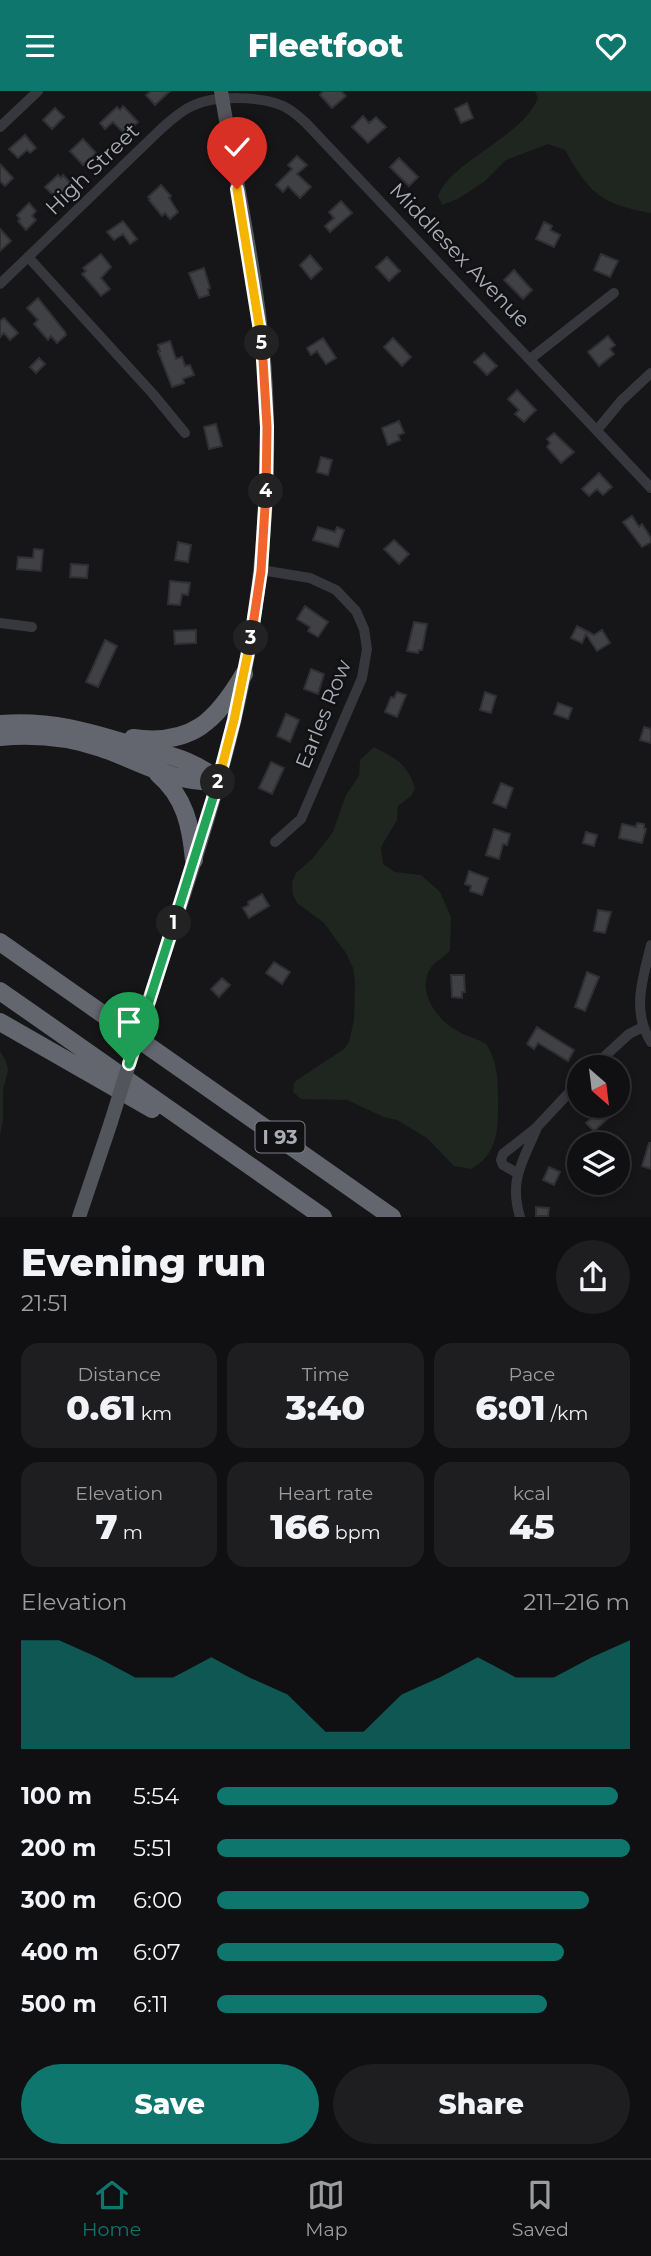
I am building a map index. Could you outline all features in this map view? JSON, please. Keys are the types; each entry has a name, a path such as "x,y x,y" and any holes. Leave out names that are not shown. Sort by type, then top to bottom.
{"highway":[{"path":"0,724 32,723 153,739 188,733 217,715 244,674"},
{"path":"92,732 198,764 219,781"},
{"path":"0,737 35,736 87,744 189,781 219,781"},
{"path":"149,768 168,782 183,804 191,833 194,860"},
{"path":"0,927 167,1059"},
{"name":"I 93","path":"0,942 392,1216"},
{"name":"I 93","path":"0,991 323,1216"},
{"path":"0,1021 266,1176"}],"main road":[{"path":"79,1216 219,781 244,674 261,571 267,474 264,364 257,300 221,95"}],"street":[{"path":"0,127 38,91"},
{"name":"High Street","path":"0,284 162,128 194,104 221,95"},
{"name":"Middlesex Avenue","path":"221,95 267,101 296,114 651,488"},
{"path":"29,258 185,433"},
{"path":"530,359 614,293"},
{"path":"597,430 621,401 651,373"},
{"name":"Earles Row","path":"261,571 310,578 336,590 356,611 364,629 367,649 365,669 358,688 301,818 275,842"},
{"path":"0,623 32,627"},
{"path":"651,945 640,997 643,1027 651,1042"},
{"path":"606,1055 629,1034 643,1027"},
{"path":"517,1173 503,1165 502,1157 536,1128 567,1095"},
{"path":"520,1216 514,1189 517,1173 536,1128"}],"shaded area":[{"path":"535,91 651,91 651,213 620,206 599,195 582,177 565,150 548,144 506,160 485,181 458,199 442,205 438,196 446,183 457,171 518,125 538,98"},
{"path":"374,747 399,762 415,788 411,796 398,806 397,820 381,847 383,864 395,872 421,875 440,892 451,917 450,950 430,969 427,995 436,1012 449,1025 486,1044 495,1063 498,1118 495,1137 487,1155 471,1169 454,1166 427,1138 397,1120 347,1100 301,1099 293,1092 297,1080 344,1049 349,1042 354,1020 355,981 346,953 324,923 297,903 292,882 296,873 313,858 333,832 346,795 359,776 360,760"},
{"path":"0,1051 8,1070 3,1090 0,1136"}],"building":[{"path":"151,91 170,91 155,105 146,95"},
{"path":"323,91 341,91 346,96 332,108 320,95"},
{"path":"467,103 473,118 461,123 455,109"},
{"path":"123,106 138,122 125,134 113,122 105,129 100,123 117,107 120,110"},
{"path":"55,108 64,117 52,129 43,120"},
{"path":"363,116 369,123 376,117 386,127 368,143 352,127"},
{"path":"25,135 36,148 30,153 27,150 18,158 9,149"},
{"path":"83,139 96,153 83,165 70,151"},
{"path":"297,156 307,165 297,174 311,187 300,198 288,186 283,192 276,185 292,169 288,165"},
{"path":"399,158 418,177 409,186 390,167"},
{"path":"0,164 13,178 5,186 0,181"},
{"path":"58,175 61,178 63,175 72,185 57,199 45,187"},
{"path":"161,185 171,196 169,198 178,212 170,219 165,213 162,216 148,197"},
{"path":"341,201 352,213 330,232 325,226 334,218 329,212"},
{"path":"29,203 36,211 32,216 36,220 26,230 18,221 20,219 17,215"},
{"path":"123,221 137,239 130,244 123,234 114,240 107,232"},
{"path":"544,222 552,226 550,230 560,235 554,247 536,239"},
{"path":"0,229 11,241 0,251"},
{"path":"101,254 111,267 101,278 110,289 101,296 82,274 86,271 83,268"},
{"path":"601,254 618,261 610,277 594,270"},
{"path":"310,255 322,269 311,279 300,265"},
{"path":"387,257 400,271 389,281 376,267"},
{"path":"204,268 210,288 209,295 199,298 189,273"},
{"path":"514,270 532,290 523,299 504,280"},
{"path":"38,298 65,332 66,335 57,343 51,336 48,340 34,324 38,320 27,308"},
{"path":"4,318 18,333 10,340 4,333 0,337 0,321"},
{"path":"608,336 615,345 610,349 614,354 599,366 588,352"},
{"path":"323,338 336,358 326,364 317,351 311,355 307,348"},
{"path":"393,338 411,357 402,366 384,347"},
{"path":"170,341 176,359 182,357 185,366 190,365 194,375 183,379 184,383 172,387 158,351 158,345"},
{"path":"484,353 497,366 487,375 474,362"},
{"path":"39,358 45,364 36,373 30,367"},
{"path":"517,390 536,410 524,422 515,414 519,410 508,399"},
{"path":"399,421 404,433 398,435 400,440 388,445 382,428"},
{"path":"216,424 222,446 209,449 204,427"},
{"path":"554,433 574,452 561,463 547,447 550,443 547,439"},
{"path":"321,457 332,460 328,475 317,472"},
{"path":"599,473 612,487 603,495 597,489 589,496 582,489"},
{"path":"632,516 639,527 642,524 651,538 651,542 642,547 623,522"},
{"path":"318,527 335,532 337,527 344,530 338,547 313,540"},
{"path":"394,540 409,554 399,564 384,549"},
{"path":"178,542 191,545 188,562 175,560"},
{"path":"34,549 43,550 41,571 17,569 18,557 33,558"},
{"path":"71,564 88,565 87,578 70,577"},
{"path":"170,581 190,583 188,595 182,594 180,605 168,604"},
{"path":"305,606 328,622 318,637 308,631 310,627 297,619"},
{"path":"414,622 427,624 422,650 418,653 407,651"},
{"path":"577,626 594,635 602,630 610,643 597,651 586,634 582,643 571,638"},
{"path":"196,630 196,643 175,644 174,631"},
{"path":"105,640 117,646 98,687 86,682"},
{"path":"311,669 324,674 318,694 304,689"},
{"path":"397,692 406,695 397,717 385,712 391,697 394,698"},
{"path":"485,692 496,696 491,713 480,710"},
{"path":"558,703 572,708 568,719 554,714"},
{"path":"286,714 299,720 290,742 277,736"},
{"path":"644,727 651,729 651,743 640,740"},
{"path":"271,762 284,768 272,794 259,788"},
{"path":"501,783 513,788 506,808 493,803"},
{"path":"637,823 644,824 646,829 642,843 619,838 622,824 636,827"},
{"path":"494,829 510,834 507,845 503,844 499,859 486,855"},
{"path":"586,832 597,835 594,846 583,843"},
{"path":"469,871 488,878 482,895 470,891 471,886 465,884"},
{"path":"262,894 269,906 249,918 243,908"},
{"path":"598,910 611,912 605,933 594,931"},
{"path":"274,962 290,972 282,984 266,973"},
{"path":"587,972 599,977 585,1011 575,1007"},
{"path":"451,975 464,975 465,992 462,992 462,998 452,997"},
{"path":"222,978 230,985 219,997 211,989"},
{"path":"537,1027 574,1050 571,1055 567,1055 567,1060 538,1043 534,1049 527,1044"},
{"path":"591,1118 608,1118 594,1131 586,1123"},
{"path":"651,1143 651,1169 642,1166"},
{"path":"549,1167 560,1172 554,1185 543,1180"},
{"path":"536,1207 549,1208 548,1216 536,1216"}],"route":[{"path":"129,1064 224,762 256,612 265,519 266,389 257,300 237,189"}]}
